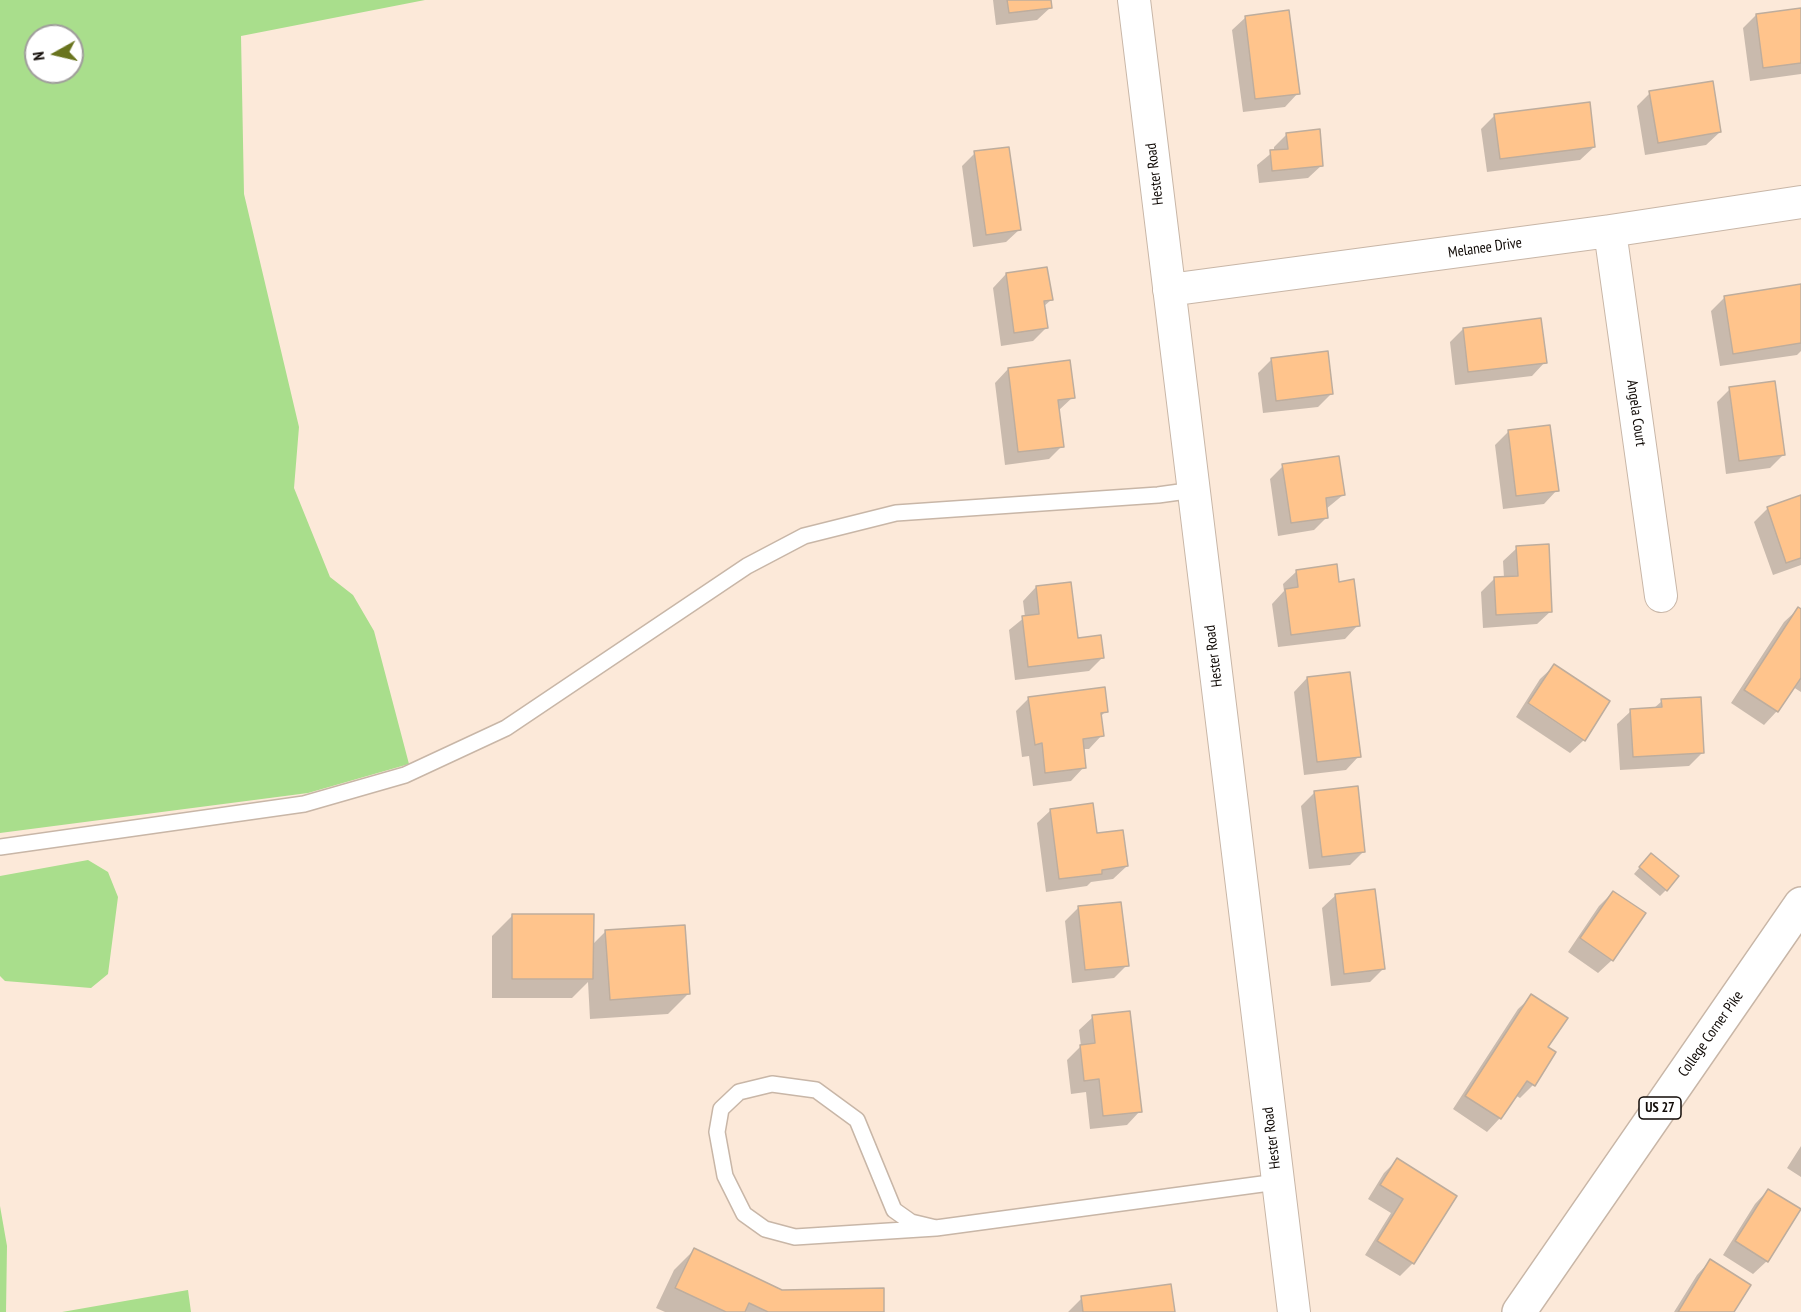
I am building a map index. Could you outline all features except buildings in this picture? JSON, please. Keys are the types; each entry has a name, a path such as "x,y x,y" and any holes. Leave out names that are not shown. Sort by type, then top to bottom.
{"highway":[{"name":"College Corner Pike","path":"1519,1312 1801,904"}],"street":[{"name":"Hester Road","path":"1134,0 1294,1312"},
{"name":"Melanee Drive","path":"1169,290 1610,231 1801,202"},
{"name":"Angela Court","path":"1610,231 1661,596"}],"lane":[{"path":"0,847 304,804 405,775 506,729 747,566 804,536 896,513 1158,495 1194,490"},
{"path":"936,1228 911,1222 894,1210 857,1120 816,1090 772,1084 738,1092 721,1109 717,1132 725,1176 744,1214 765,1229 795,1238 936,1228 1277,1182"}],"green space":[{"path":"0,0 425,0 241,36 244,194 299,427 294,488 330,577 353,595 374,631 409,764 308,793 0,833"},
{"path":"88,860 108,872 118,897 108,974 91,988 5,981 0,976 0,876"},
{"path":"0,1206 7,1246 6,1312 0,1312"},
{"path":"188,1290 191,1312 62,1312"}]}
